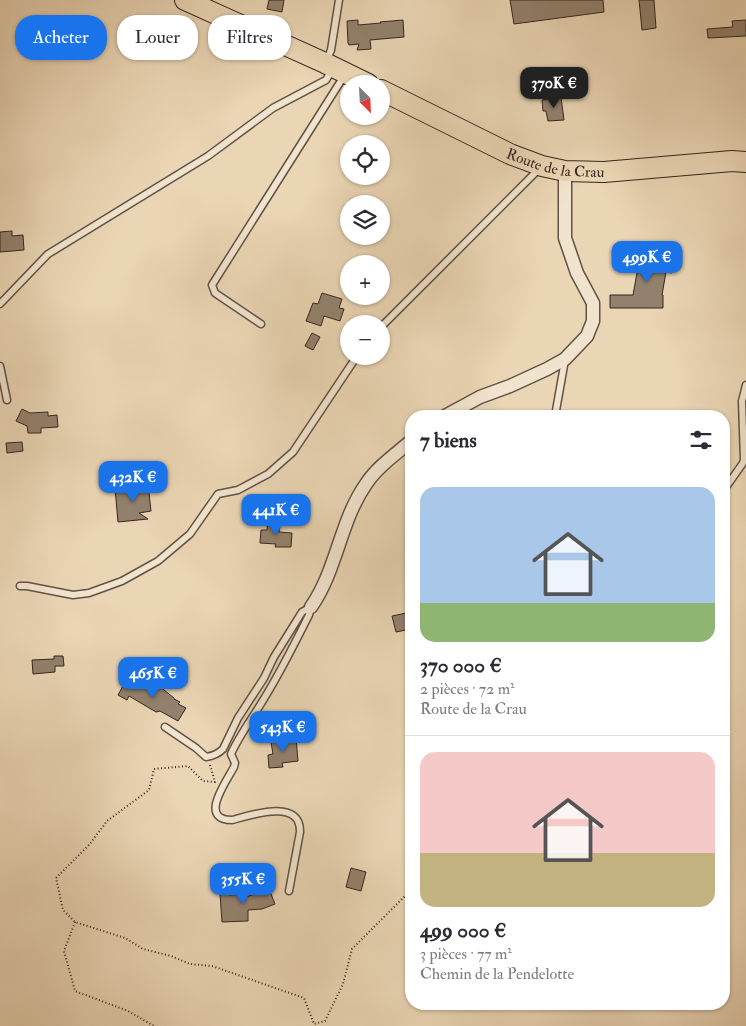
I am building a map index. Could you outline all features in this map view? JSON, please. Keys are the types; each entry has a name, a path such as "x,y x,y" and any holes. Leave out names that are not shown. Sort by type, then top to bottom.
{"main road":[{"path":"185,0 349,75"},
{"name":"Route de la Crau","path":"390,94 510,154 542,166 565,171 604,172 746,162"}],"street":[{"path":"456,410 480,397 547,369 565,359 587,336 593,321 593,303 577,273 565,238 565,171"},
{"path":"311,607 325,582 357,499 367,483 405,446"}],"lane":[{"path":"261,324 215,293 212,285 335,68 331,50 339,0"},
{"path":"0,304 48,254 208,156 274,108 326,80 335,68"},
{"path":"390,318 542,166"},
{"path":"556,410 565,359"},
{"path":"20,586 73,595 89,593 122,581 158,561 190,534 218,494 238,490 268,474 293,452 351,365"},
{"path":"0,366 7,400"},
{"path":"730,481 744,460 742,402 746,385"},
{"path":"165,728 196,748 206,757 217,754 223,749 238,718 264,678 274,657 302,612 311,607"},
{"path":"289,891 301,825 297,819 292,814 279,811 226,820 219,818 214,806 234,767 235,762 231,754 236,743 288,658 311,607"}],"path":[{"path":"208,757 214,782 203,781 188,766 154,769 149,790 107,821 89,845 56,878 63,910 75,922 125,938 143,949 171,956 190,964 212,966 304,998 314,1024 325,1021 343,984 352,949 405,896"},
{"path":"75,922 64,951 75,991 128,1011 154,1026"}],"building":[{"path":"269,0 284,0 282,12 267,9"},
{"path":"510,0 603,0 604,12 514,24"},
{"path":"639,0 654,0 656,28 642,30"},
{"path":"358,20 358,25 403,20 404,37 370,40 371,49 357,50 359,44 349,45 348,43 347,21"},
{"path":"746,20 746,36 708,38 707,29 733,27 732,21"},
{"path":"561,97 564,120 548,121 546,111 543,111 542,100"},
{"path":"12,231 12,236 23,235 24,250 0,252 0,232"},
{"path":"641,251 672,257 671,260 675,260 672,273 666,272 662,295 663,308 610,308 610,295 633,295"},
{"path":"322,293 340,298 339,308 344,309 342,315 340,315 340,321 324,316 321,326 306,321 313,303 318,304"},
{"path":"312,333 320,337 313,350 305,346"},
{"path":"22,409 30,413 48,412 48,416 57,415 58,427 41,428 41,433 28,433 27,426 16,421"},
{"path":"22,442 23,451 7,453 6,443"},
{"path":"148,484 151,511 139,513 148,519 118,522 115,488"},
{"path":"268,520 280,521 279,532 292,533 291,547 275,547 276,544 260,543 261,530 267,530"},
{"path":"405,613 405,630 396,632 392,616"},
{"path":"54,656 63,656 64,666 55,666 55,672 33,674 32,660 54,659"},
{"path":"134,679 155,691 159,686 180,702 178,704 186,708 178,721 160,711 156,712 129,696 127,700 118,695 124,684 129,687"},
{"path":"296,738 298,761 282,763 283,767 269,768 268,755 273,754 271,742 288,741 288,739"},
{"path":"351,868 366,872 361,891 346,887"},
{"path":"269,889 275,904 262,909 248,910 248,921 222,922 220,894 246,894 246,897"}]}
